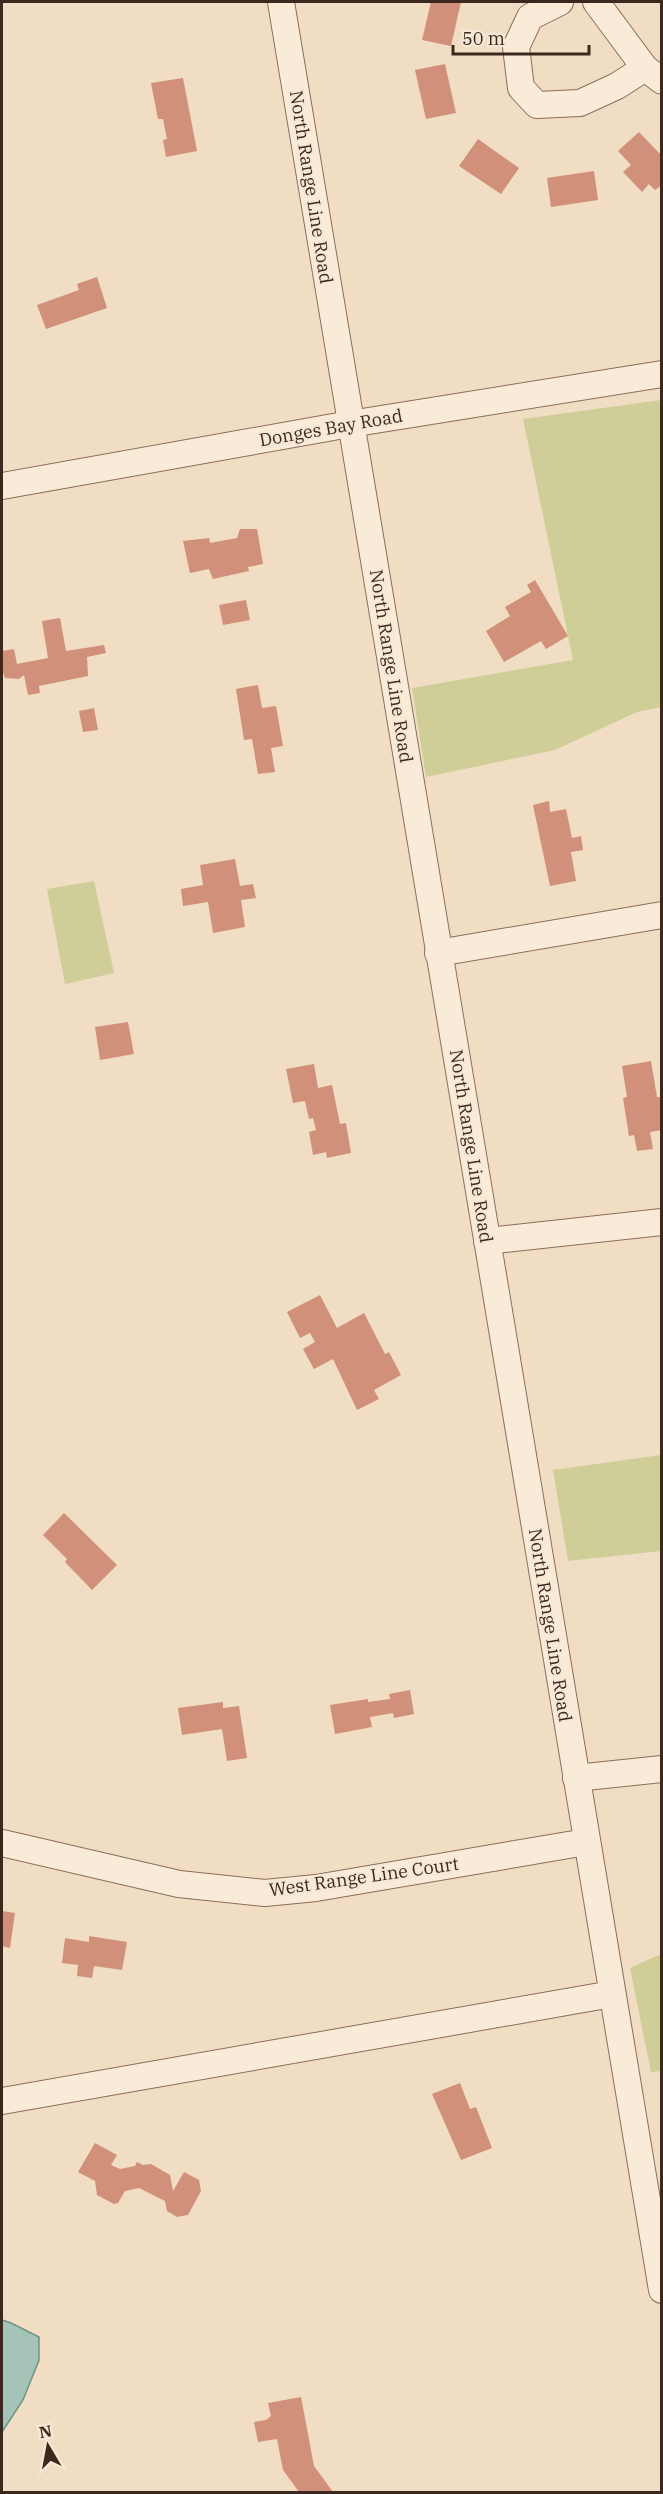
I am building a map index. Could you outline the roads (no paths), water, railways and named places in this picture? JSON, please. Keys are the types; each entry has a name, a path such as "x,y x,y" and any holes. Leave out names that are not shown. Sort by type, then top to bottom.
{"street":[{"name":"North Range Line Road","path":"280,2 586,1842 659,2260 662,2290"},
{"path":"560,2 530,17 516,47 521,88 537,105 580,103 617,86 653,74 596,2"},
{"name":"Donges Bay Road","path":"2,486 351,424 662,374"},
{"path":"438,953 662,915"},
{"path":"487,1242 662,1222"},
{"path":"576,1778 662,1769"},
{"name":"West Range Line Court","path":"2,1843 179,1884 265,1893 316,1888 586,1842"},
{"path":"2,2101 612,1994"}]}
